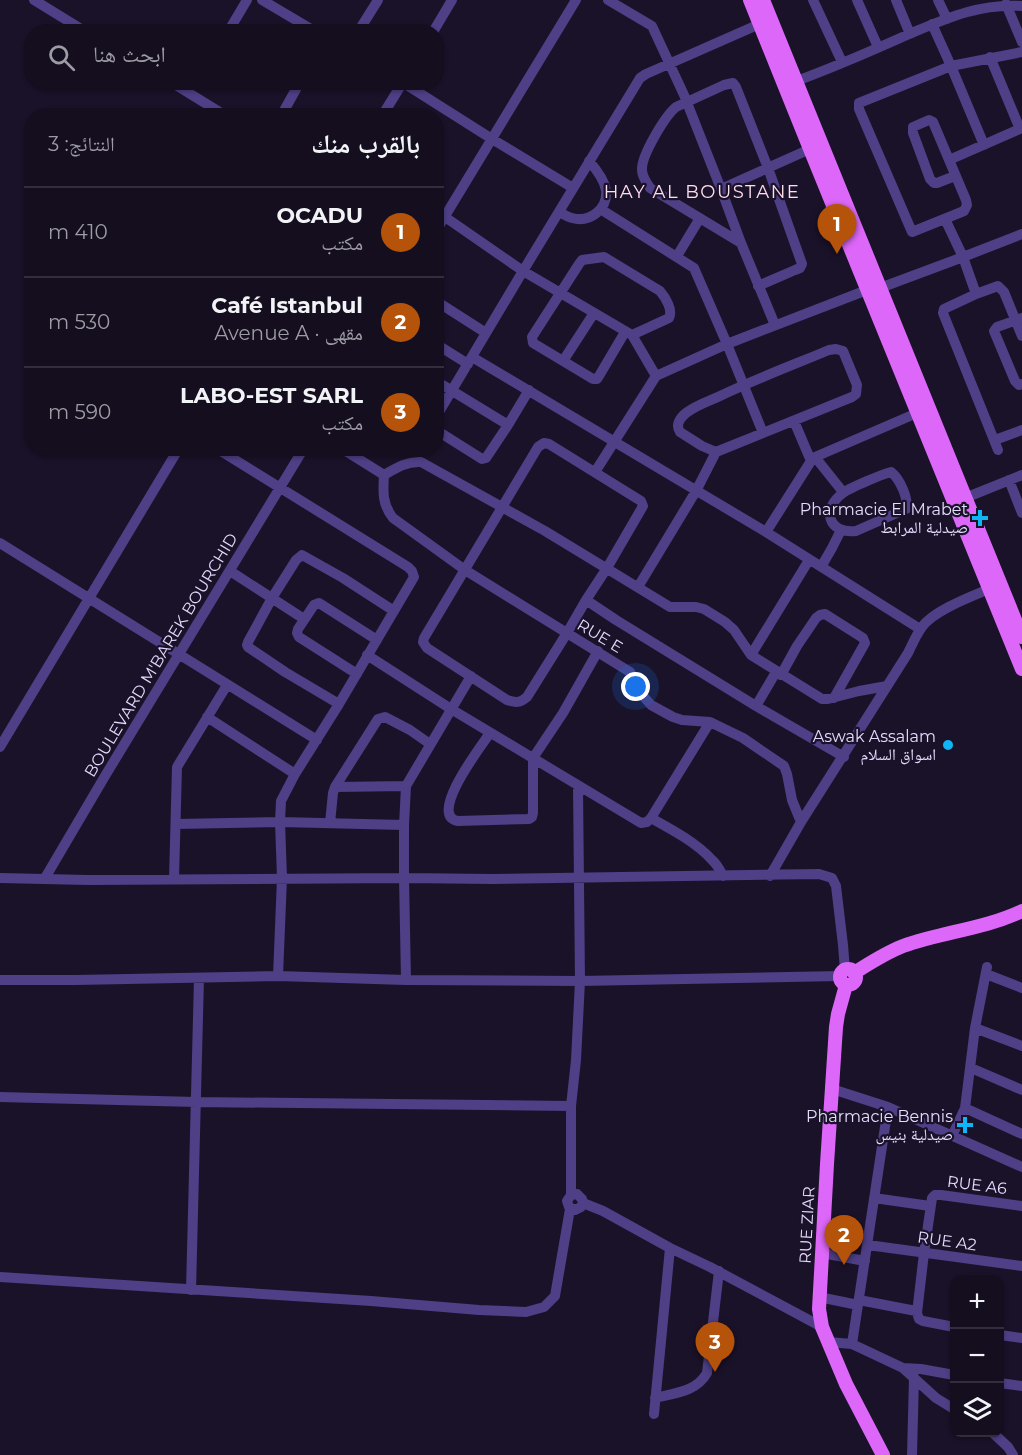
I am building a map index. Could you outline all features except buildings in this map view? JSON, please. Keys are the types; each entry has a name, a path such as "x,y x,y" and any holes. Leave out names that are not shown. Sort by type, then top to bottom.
{"main road":[{"path":"750,0 765,21 960,500 989,589 1022,669"},
{"path":"763,0 765,21"},
{"path":"790,84 810,149 873,289 917,412 1022,637"},
{"path":"846,976 901,947 993,923 1022,910"},
{"name":"RUE ZIAR","path":"846,976 837,1021 819,1309 822,1327 852,1398 883,1455"}],"street":[{"path":"34,0 73,24"},
{"path":"233,24 247,0"},
{"path":"262,0 302,24"},
{"path":"363,24 378,0"},
{"path":"438,24 452,0"},
{"path":"576,0 445,217 523,271 628,334 656,376"},
{"path":"608,0 652,26 687,103 775,325"},
{"path":"813,0 842,62"},
{"path":"857,0 878,47"},
{"path":"896,0 910,34"},
{"path":"938,0 947,19"},
{"path":"1006,4 1022,42"},
{"path":"790,84 947,19 986,7 1006,4 1022,6"},
{"path":"444,404 640,78 765,21"},
{"path":"933,24 984,145"},
{"path":"955,176 937,183 930,179 913,133 913,127 931,120 934,124 966,200 967,208 914,232 911,230 858,105 861,100 951,66 1022,51"},
{"path":"949,160 1021,129 990,57"},
{"path":"741,243 650,188 642,171 644,161 662,122 670,112 676,107 733,83 768,168 802,264 800,268 758,286"},
{"path":"185,90 213,108"},
{"path":"285,108 296,90"},
{"path":"387,108 398,90"},
{"path":"413,90 442,108"},
{"path":"444,109 573,188"},
{"path":"721,189 810,149"},
{"path":"559,212 571,218 581,219 591,217 602,210 606,200 606,191 604,183 590,161"},
{"path":"602,210 694,267 763,433"},
{"path":"677,256 700,218"},
{"path":"945,219 963,257 976,294"},
{"path":"594,472 656,376 775,325 1022,234"},
{"path":"602,257 660,291 671,312 669,318 628,334 597,379 593,379 533,343 532,337 560,293 582,260 602,257"},
{"path":"1022,336 1019,319 1001,288 995,287 976,294 944,309 997,445 1022,430"},
{"path":"444,306 486,333"},
{"path":"563,360 594,313"},
{"path":"1019,319 997,327 994,332 1015,381 1017,384 1022,384"},
{"path":"444,348 529,390 766,532 921,629"},
{"path":"638,587 696,491 716,452 852,397 857,392 857,386 843,351 836,348 829,350 744,385 684,415 678,424 680,432 716,452"},
{"path":"444,386 508,425"},
{"path":"444,435 484,459 529,390"},
{"path":"766,532 813,459 917,412"},
{"path":"794,421 813,459 843,492"},
{"path":"544,444 549,444 641,501 642,504 641,510 607,568 527,697 521,702 507,700 427,648 423,642 502,507 538,447 544,444"},
{"path":"0,747 173,456"},
{"path":"229,456 412,571 413,579 281,801 282,878 278,976"},
{"name":"BOULEVARD M'BAREK BOURCHID","path":"45,878 298,456"},
{"path":"353,456 384,476 404,464 414,461 421,462 607,568 670,607 705,609 734,630 751,655 822,699 886,686"},
{"path":"892,472 903,492 907,507 903,511 856,531 848,532 835,526 829,515 830,508 843,492 892,472"},
{"path":"960,500 1022,475"},
{"name":"RUE E","path":"384,476 384,501 387,511 393,518 465,570 630,672 651,705 681,720 710,722 743,738 784,766 792,800 801,822"},
{"path":"1009,480 1022,513"},
{"path":"820,567 841,530"},
{"path":"0,543 316,740"},
{"path":"339,704 248,648 248,642 272,598 296,560 302,555 394,611"},
{"path":"751,655 809,560"},
{"path":"230,571 304,619"},
{"path":"770,876 921,629 932,617 989,589"},
{"path":"586,600 756,706 844,757"},
{"path":"357,674 299,637 297,631 304,619 314,605 319,603 377,640"},
{"path":"756,706 816,618 825,614 863,638 865,643 834,698"},
{"path":"490,733 453,790 448,815 451,819 458,821 528,820 533,813 533,758 563,713 598,651"},
{"path":"367,655 451,709 638,822 645,823 651,818 710,722"},
{"path":"406,980 404,825 406,786 471,676"},
{"path":"174,879 177,767 227,685"},
{"path":"207,717 295,774"},
{"path":"330,823 335,787 376,720 385,717 430,744"},
{"path":"335,787 406,786"},
{"path":"0,1277 479,1310 526,1312 537,1310 548,1303 557,1291 570,1209 567,1201 571,1195 571,1106 580,981 578,787"},
{"path":"651,818 675,831 707,854 723,876"},
{"path":"176,824 280,822 404,825"},
{"path":"0,878 88,880 493,879 819,874 834,880 846,976 580,981 406,980 278,976 0,980"},
{"path":"952,1136 965,1108 975,1028 986,971 1022,988"},
{"path":"191,1290 199,978"},
{"path":"975,1028 1022,1046"},
{"path":"971,1068 1022,1090"},
{"path":"832,1089 888,1107 1022,1167"},
{"path":"0,1096 196,1102 571,1106"},
{"path":"852,1344 888,1107"},
{"path":"965,1108 1022,1134"},
{"path":"571,1195 579,1196 583,1203 719,1271 822,1327"},
{"name":"RUE A6","path":"874,1198 931,1204 934,1196 941,1195 1022,1206"},
{"path":"570,1209 577,1210 583,1203"},
{"path":"931,1204 916,1311 919,1319 923,1321 950,1326"},
{"name":"RUE A2","path":"867,1245 1022,1266"},
{"path":"654,1414 670,1248"},
{"path":"822,1253 865,1260"},
{"path":"655,1398 687,1390 700,1383 707,1374 719,1271"},
{"path":"819,1298 916,1311"},
{"path":"1004,1336 1022,1338"},
{"path":"828,1342 852,1344 903,1368 936,1398 950,1407"},
{"path":"903,1368 950,1374"},
{"path":"912,1455 914,1377"},
{"path":"1004,1384 1022,1386"},
{"path":"997,1437 1013,1455"}],"place":[{"name":"OCADU","path":"837,254"},
{"name":"Pharmacie El Mrabet صيدلية المرابط","path":"980,518"},
{"name":"Aswak Assalam اسواق السلام","path":"948,745"},
{"name":"Pharmacie Bennis صيدلية بنيس","path":"965,1125"},
{"name":"Café Istanbul","path":"844,1265"},
{"name":"LABO-EST SARL","path":"715,1372"}],"district":[{"name":"HAY AL BOUSTANE","path":"702,192"}]}
